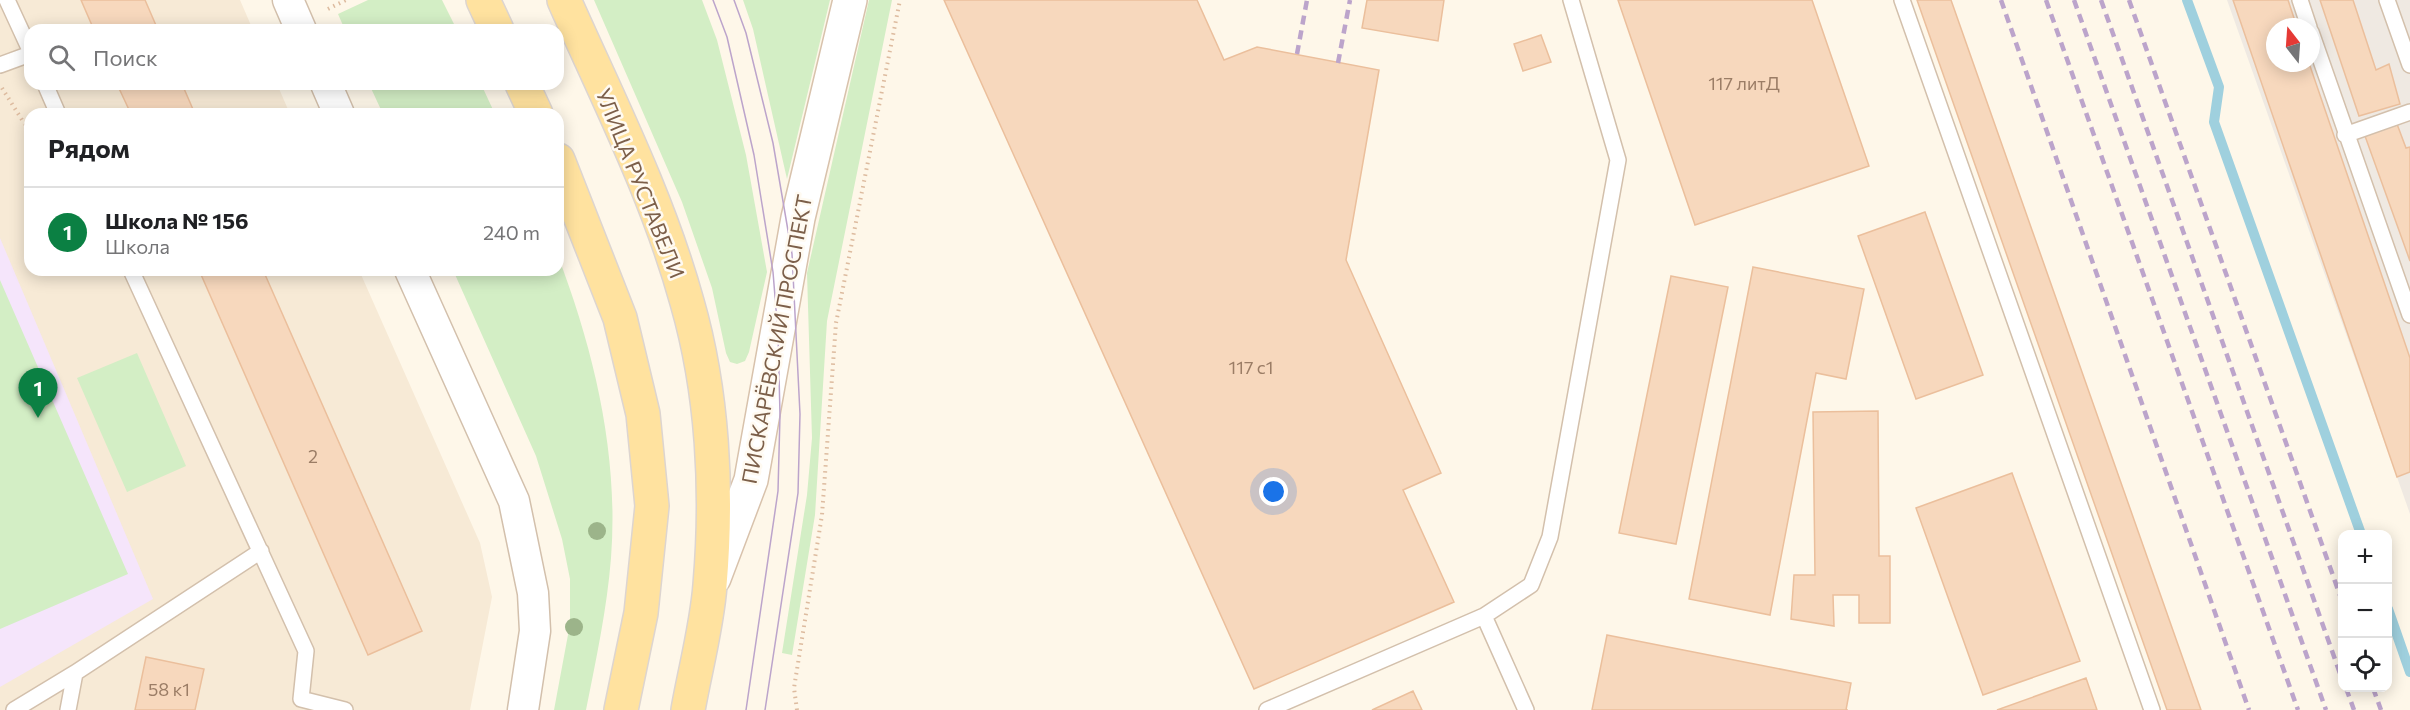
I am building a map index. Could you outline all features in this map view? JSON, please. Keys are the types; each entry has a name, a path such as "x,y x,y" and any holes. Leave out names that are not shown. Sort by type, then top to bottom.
{"main road":[{"path":"483,0 494,24"},
{"name":"УЛИЦА РУСТАВЕЛИ","path":"564,0 658,214 688,303 708,402 713,502 710,587"},
{"name":"ПИСКАРЁВСКИЙ ПРОСПЕКТ","path":"688,710 710,587 751,480 798,218 850,0"},
{"path":"525,90 533,108"},
{"path":"564,175 620,318 643,414 652,506 641,613 621,710"}],"street":[{"path":"288,0 299,24"},
{"path":"329,90 336,108"},
{"path":"413,276 514,501 533,593 535,631 523,710"}],"lane":[{"path":"7,0 24,38"},
{"path":"1267,710 1484,616 1531,585 1550,537 1618,160 1571,0"},
{"path":"1902,0 2152,710"},
{"path":"2300,0 2306,18"},
{"path":"2387,0 2410,64"},
{"path":"0,65 24,55"},
{"path":"2320,59 2410,315"},
{"path":"48,90 55,108"},
{"path":"2345,135 2410,112"},
{"path":"134,276 306,651 299,705 345,710"},
{"path":"14,710 75,673 261,551"},
{"path":"1484,616 1526,710"},
{"path":"68,710 75,673"}],"path":[{"path":"797,710 794,688 822,515 836,323 900,0"},
{"path":"0,85 24,123"}],"shaded area":[{"path":"0,0 240,0 250,24 24,24 24,90 280,90 287,108 24,108 24,276 362,276 480,543 492,597 470,710 0,710"},
{"path":"2227,0 2410,0 2410,514"},
{"path":"0,238 153,599 0,687"}],"green space":[{"path":"368,0 442,0 454,24 342,24 338,14"},
{"path":"594,0 702,0 717,40 746,155 767,272 745,361 737,364 730,362 726,353 712,288 682,202"},
{"path":"743,0 830,0 787,179 753,29"},
{"path":"869,0 892,0 827,321 815,515 792,655 782,653 807,495 812,438 807,273"},
{"path":"372,90 484,90 492,108 380,108"},
{"path":"564,273 583,329 593,366 607,442 612,519 609,577 601,634 586,710 554,710 570,624 570,579 562,539 536,456 456,276 564,276"},
{"path":"0,280 128,574 0,629"},
{"path":"137,353 186,466 127,492 77,378"}],"building":[{"path":"81,0 145,0 155,24 91,24"},
{"path":"944,0 1197,0 1224,60 1257,47 1379,70 1346,260 1441,473 1403,490 1454,602 1254,689"},
{"path":"1367,0 1444,0 1438,41 1362,28"},
{"path":"1618,0 1812,0 1869,166 1695,225"},
{"path":"1917,0 1951,0 2201,710 2167,710"},
{"path":"2233,0 2288,0 2294,18 2266,18 2266,72 2312,72 2410,358 2410,472 2397,477"},
{"path":"2320,0 2353,0 2376,70 2389,64 2400,104 2359,116"},
{"path":"1541,35 1551,62 1523,71 1514,44"},
{"path":"120,90 185,90 192,108 128,108"},
{"path":"2397,124 2406,148 2410,147 2410,261 2365,136"},
{"path":"1925,212 1983,375 1916,399 1858,236"},
{"path":"1753,267 1864,289 1846,379 1816,373 1770,615 1689,599"},
{"path":"202,276 266,276 422,631 368,655"},
{"path":"1671,276 1728,287 1676,544 1619,533"},
{"path":"1878,411 1879,556 1890,556 1890,623 1859,623 1859,595 1833,595 1834,626 1791,619 1794,575 1815,575 1813,412"},
{"path":"2012,473 2080,661 1983,695 1916,508"},
{"path":"1607,635 1851,683 1846,710 1592,710"},
{"path":"146,657 204,669 195,710 135,710"},
{"path":"2086,678 2097,710 1997,710"},
{"path":"1413,691 1422,710 1372,710"}],"waterway":[{"path":"2187,0 2219,87 2214,122 2360,530"},
{"path":"2392,620 2410,672"}],"tram line":[{"path":"713,0 727,37 754,155 773,272 778,334 780,415 778,491 746,710"},
{"path":"734,0 746,33 773,143 792,254 800,414 798,493 765,710"}],"railway":[{"path":"1297,54 1307,0"},
{"path":"1338,63 1350,0"},
{"path":"2001,0 2249,710"},
{"path":"2046,0 2298,710"},
{"path":"2074,0 2326,710"},
{"path":"2101,0 2338,668"},
{"path":"2129,0 2338,590"},
{"path":"2347,692 2354,710"},
{"path":"2374,692 2381,710"}],"place":[{"name":"Школа № 156","path":"38,418"}]}
